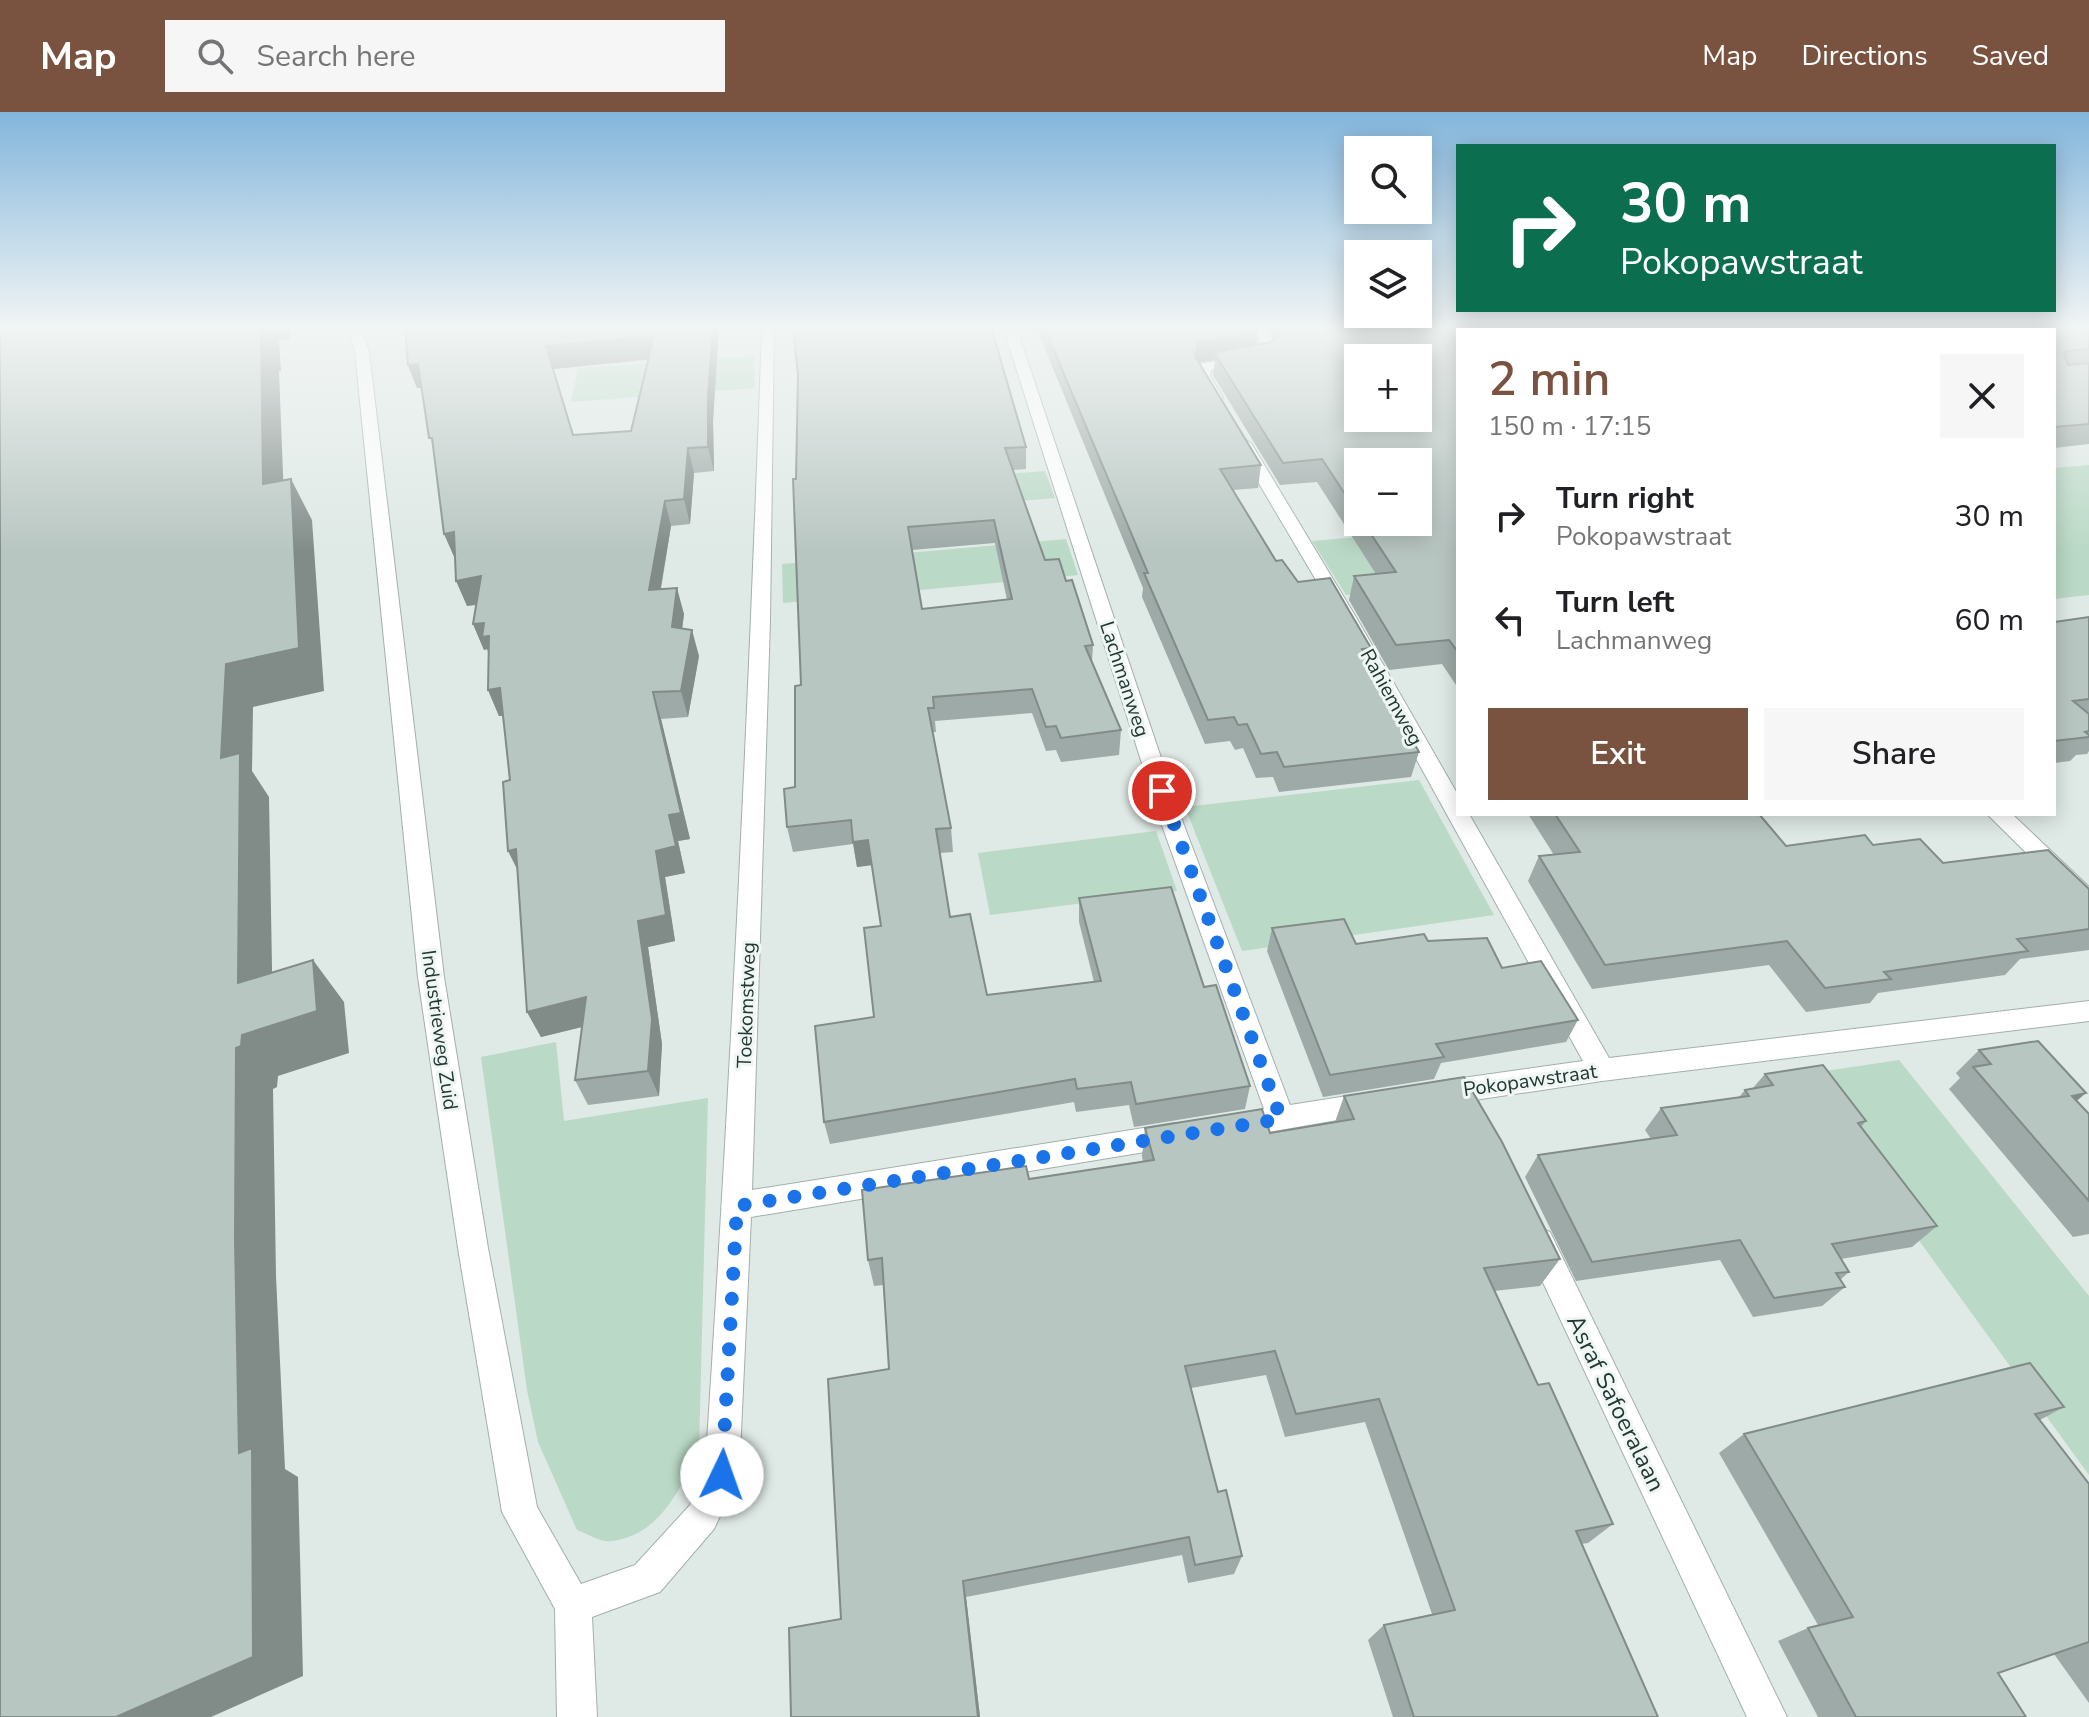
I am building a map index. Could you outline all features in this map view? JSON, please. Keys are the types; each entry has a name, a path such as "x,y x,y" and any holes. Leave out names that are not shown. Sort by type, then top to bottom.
{"street":[{"name":"Industrieweg Zuid","path":"368,402 431,977 473,1248 520,1512 573,1605 577,1717"},
{"name":"Toekomstweg","path":"573,1605 647,1579 702,1517 722,1475 737,1206 761,621 766,402"},
{"name":"Lachmanweg","path":"1034,402 1171,820 1281,1119"},
{"name":"Rahiemweg","path":"1218,402 1356,632 1456,810"},
{"name":"Rahiemweg","path":"1459,816 1602,1070"},
{"path":"2000,816 2089,901"},
{"name":"Pokopawstraat","path":"737,1206 1411,1097 1472,1103 1602,1070 2089,1011"},
{"name":"Asraf Safoeralaan","path":"1527,1217 1767,1717"}],"green space":[{"path":"2089,465 2089,595 2056,599 2056,468"},
{"path":"1045,471 1055,498 913,510 908,482"},
{"path":"1456,528 1456,584 1346,595 1312,541 1368,536 1432,536 1432,530"},
{"path":"1066,539 1078,575 783,603 782,564"},
{"path":"1419,780 1494,915 1242,951 1185,807"},
{"path":"1156,831 1177,891 990,915 978,853"},
{"path":"556,1042 564,1121 708,1098 699,1449 676,1494 656,1520 629,1537 612,1541 577,1530 538,1442 527,1390 481,1057"},
{"path":"1899,1060 2089,1296 2089,1475 1799,1075"}],"building":[{"path":"0,402 262,402 263,484 291,479 299,648 226,664 221,758 240,753 238,983 313,960 317,1011 242,1035 241,1046 236,1048 235,1240 239,1453 252,1448 253,1657 116,1717 0,1717"},
{"path":"424,402 563,402 573,435 631,431 638,402 708,402 708,447 688,448 684,499 665,501 649,590 677,588 672,627 692,630 681,691 653,692 681,813 669,815 676,846 656,851 666,915 638,921 652,1019 648,1071 575,1080 586,997 527,1012 516,849 508,851 503,782 510,780 500,688 488,690 489,636 482,637 484,623 473,624 481,576 456,581 454,532 444,534 432,438 429,438"},
{"path":"797,402 1013,402 1026,447 1005,448 1045,560 1059,559 1066,581 1072,580 1093,645 1085,646 1121,730 1061,738 1056,726 1046,727 1032,689 933,697 934,708 928,708 951,828 936,829 950,917 970,914 987,995 1101,981 1079,898 1171,887 1204,987 1216,985 1250,1086 1136,1104 1131,1082 1077,1089 1075,1079 824,1122 815,1026 874,1017 864,928 881,926 868,840 853,842 851,820 787,827 784,789 795,787 795,686 801,685 793,479 796,479","holes":["994,520 1012,599 922,609 908,527"]},
{"path":"1076,402 1223,402 1261,465 1220,469 1276,561 1282,560 1298,582 1330,578 1371,648 1362,649 1419,752 1284,767 1277,752 1261,754 1247,724 1238,725 1234,717 1208,720 1144,573 1148,573"},
{"path":"1245,402 1344,402 1344,432 1432,432 1432,402 1456,402 1456,649 1449,640 1396,645 1354,576 1396,572 1372,536 1432,536 1432,448 1344,448 1344,493 1322,459 1283,463"},
{"path":"2056,402 2089,402 2089,424 2056,427"},
{"path":"2089,617 2089,699 2073,701 2089,714 2089,731 2085,732 2089,737 2056,741 2056,622"},
{"path":"1556,816 1761,816 1786,846 1865,835 1873,845 1920,839 1943,863 2048,850 2089,889 2089,929 2017,939 2028,951 1884,972 1891,979 1825,988 1787,941 1605,965 1539,856 1580,852"},
{"path":"1344,919 1356,944 1424,934 1428,941 1487,938 1502,968 1541,961 1578,1020 1436,1044 1444,1057 1330,1075 1272,928"},
{"path":"2038,1041 2086,1093 2072,1096 2089,1114 2089,1201 1973,1067 1991,1064 1979,1050"},
{"path":"1823,1065 1866,1121 1858,1123 1937,1226 1832,1244 1849,1272 1836,1273 1845,1287 1774,1298 1740,1240 1592,1262 1538,1155 1677,1135 1661,1108 1749,1096 1745,1090 1773,1085 1765,1074"},
{"path":"1464,1077 1502,1142 1560,1259 1484,1268 1538,1385 1549,1383 1613,1524 1576,1531 1658,1717 1414,1717 1384,1625 1455,1610 1379,1399 1296,1414 1275,1351 1185,1366 1218,1492 1226,1490 1242,1556 1195,1565 1189,1537 963,1581 978,1717 791,1717 789,1628 841,1619 828,1379 889,1369 882,1258 868,1260 862,1190 1026,1166 1029,1179 1154,1160 1145,1128 1262,1109 1270,1133 1354,1119 1344,1096"},
{"path":"2030,1363 2064,1407 2035,1414 2089,1484 2089,1642 1998,1673 2026,1717 1856,1717 1808,1628 1853,1617 1744,1434"}],"route":[{"path":"722,1475 737,1206 1281,1119 1162,791"}]}
